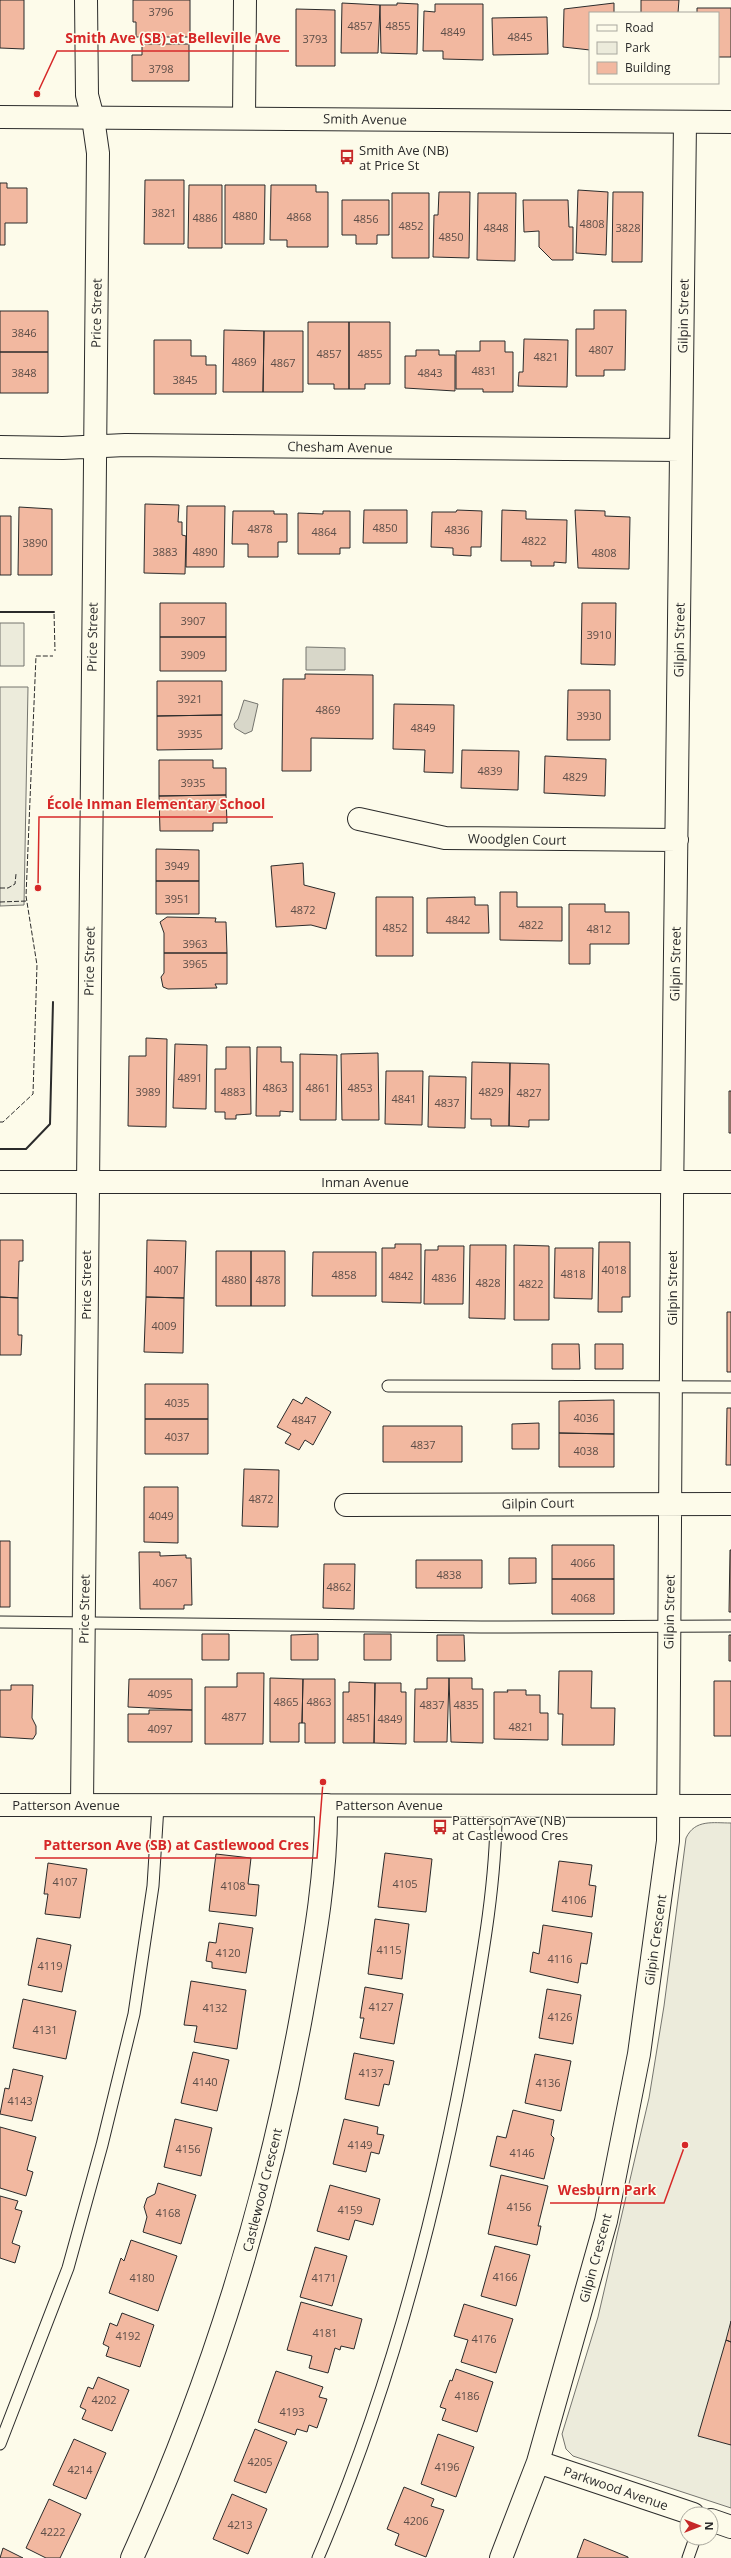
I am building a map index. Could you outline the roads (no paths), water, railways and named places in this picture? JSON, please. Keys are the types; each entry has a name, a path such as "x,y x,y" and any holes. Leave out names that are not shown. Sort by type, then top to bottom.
{"street":[{"name":"Price Street","path":"82,1805 98,153 86,83 86,0"},
{"path":"244,118 245,0"},
{"name":"Smith Avenue","path":"0,117 731,122"},
{"name":"Gilpin Street","path":"669,1806 672,1182 685,122"},
{"name":"Chesham Avenue","path":"0,447 94,447 125,444 681,450"},
{"name":"Woodglen Court","path":"359,819 445,838 677,840"},
{"name":"Inman Avenue","path":"0,1182 731,1182"},
{"name":"Gilpin Court","path":"346,1505 731,1504"},
{"name":"Patterson Avenue","path":"0,1805 731,1806"},
{"name":"Castlewood Crescent","path":"132,2558 185,2435 249,2245 293,2062 311,1960 326,1841 326,1805"},
{"name":"Gilpin Crescent","path":"501,2558 538,2462 606,2221 638,2062 668,1841 669,1806"},
{"name":"Parkwood Avenue","path":"538,2462 679,2509"},
{"path":"719,2522 731,2526"}],"lane":[{"path":"388,1386 731,1387"},
{"path":"0,1622 466,1627 731,1626"},
{"path":"0,2444 68,2268 102,2145 134,2014 153,1886 158,1806"},
{"path":"318,2558 379,2397 419,2261 456,2109 482,1957 496,1828 496,1806"},
{"path":"688,2558 692,2546"}],"place":[{"name":"Smith Ave (SB) at Belleville Ave","path":"37,94"},
{"name":"Smith Ave (NB) at Price St","path":"347,157"},
{"name":"École Inman Elementary School","path":"38,888"},
{"name":"Patterson Ave (SB) at Castlewood Cres","path":"323,1782"},
{"name":"Patterson Ave (NB) at Castlewood Cres","path":"440,1827"},
{"name":"Wesburn Park","path":"685,2145"}]}
